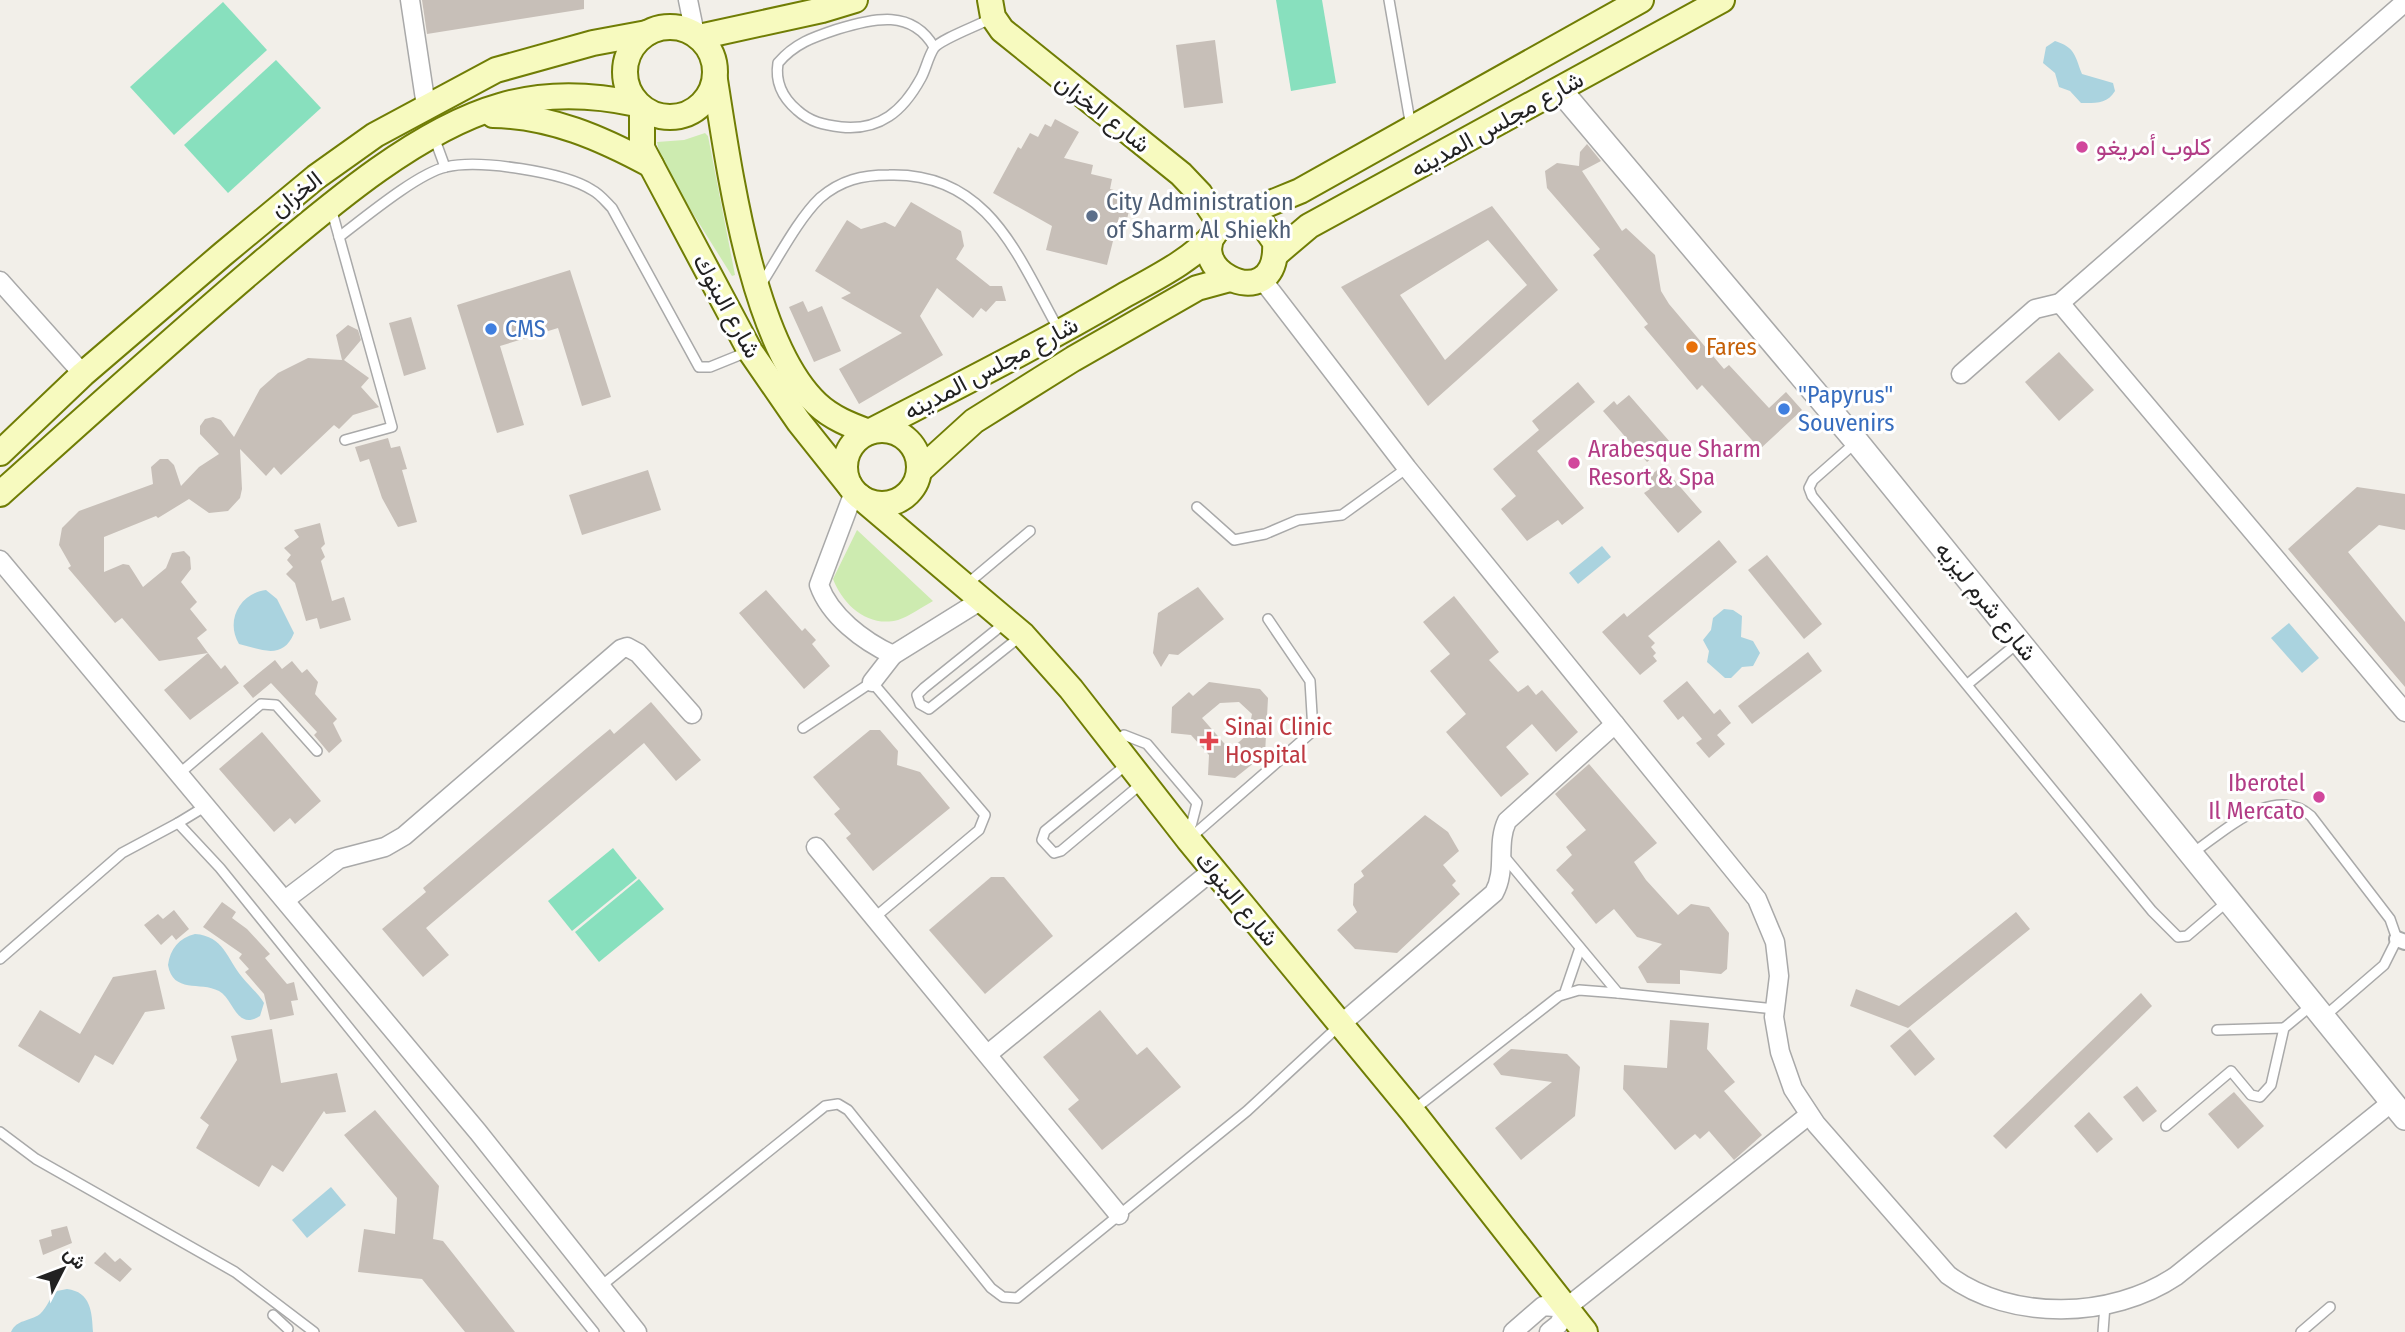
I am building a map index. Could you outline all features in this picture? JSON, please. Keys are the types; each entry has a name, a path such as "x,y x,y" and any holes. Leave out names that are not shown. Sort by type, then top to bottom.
{"main road":[{"path":"697,36 712,55 715,80 704,104 680,117 666,118 639,106 625,79 625,65 629,52 647,33 671,27 697,36 822,10 855,0"},
{"name":"شارع مجلس المدينه","path":"869,432 1060,334 1174,266 1224,225 1300,191 1641,0"},
{"name":"شارع مجلس المدينه","path":"1276,254 1309,226 1722,0"},
{"name":"شارع الخزان","path":"992,9 1002,30 1037,61 1181,174 1224,225"},
{"name":"الخزان","path":"0,453 83,374 316,177 375,135 496,70 580,46 647,33"},
{"name":"شارع البنوك","path":"715,80 757,290 775,338 805,392 828,414 869,432"},
{"name":"الخزان","path":"0,494 172,340 331,206 393,161 474,115 513,103 554,96 591,96 639,106"},
{"name":"شارع البنوك","path":"639,106 642,148 750,351 799,422 855,491 1020,633 1071,689 1127,764 1412,1111 1585,1332"},
{"path":"474,115 525,118 576,129 651,165"},
{"path":"1261,222 1270,230 1276,254 1274,264 1261,278 1246,283 1222,275 1212,260 1211,241 1224,225 1261,222"},
{"name":"شارع مجلس المدينه","path":"919,471 974,421 1073,359 1197,288 1230,279"},
{"path":"1060,334 1073,359"},
{"path":"890,430 908,441 915,449 919,471 910,491 901,498 880,504 855,491 846,477 846,456 857,438 869,432 890,430"}],"street":[{"path":"410,0 426,106"},
{"path":"688,0 697,36"},
{"path":"1961,374 2035,309 2060,303 2405,2"},
{"name":"شارع شرم ليزيه","path":"1560,90 1857,442 2399,1110"},
{"path":"1261,278 1407,468 1757,899 1770,926 1778,959 1776,1035 1785,1070 1809,1115 1948,1275 1989,1299 2023,1307 2105,1305 2143,1295 2176,1276 2399,1110"},
{"path":"0,281 83,374"},
{"path":"2060,303 2405,712"},
{"path":"855,491 819,585 825,601 867,642 893,655"},
{"path":"0,561 207,805 638,1332"},
{"path":"872,682 893,655 974,592"},
{"path":"285,900 339,859 385,847 404,836 621,649 627,647 638,653 692,714"},
{"path":"1341,1024 1494,893 1501,876 1503,829 1512,814 1615,724"},
{"path":"816,847 1119,1215"},
{"path":"988,1054 1213,870"},
{"path":"1549,1332 1559,1324 1566,1308 1809,1115"},
{"path":"1513,1332 1543,1306 1566,1308"}],"lane":[{"path":"1389,0 1411,128"},
{"path":"934,47 926,36 911,25 894,18 877,18 794,46 778,63 778,80 789,103 807,118 823,125 864,128 892,116 905,103 922,77 934,47 992,9"},
{"path":"434,137 445,167"},
{"path":"339,237 385,203 445,167 485,164 558,177 593,190 620,220 699,367 710,367 750,351"},
{"path":"757,290 818,200 836,186 868,175 935,178 959,189 985,209 1004,234 1060,334"},
{"path":"331,206 392,427 345,440"},
{"path":"1857,442 1813,480 1809,488 1812,496 1969,683 2152,911 2178,937 2188,936 2228,901"},
{"path":"1197,508 1234,540 1265,534 1298,520 1342,515 1407,468"},
{"path":"974,592 1030,531"},
{"path":"1188,839 1312,731 1310,681 1268,619"},
{"path":"1020,633 929,709 920,704 917,695 924,688 1020,633"},
{"path":"1969,683 2019,642"},
{"path":"803,728 872,682 985,816 979,830 874,918"},
{"path":"180,773 261,704 276,705 317,751"},
{"path":"1127,764 1045,831 1042,840 1046,848 1054,853 1061,850 1127,764 1124,735 1147,744 1197,803 1188,839"},
{"path":"2191,854 2259,810 2276,804 2301,807 2390,919 2401,940 2384,965 2319,1011 2284,1028 2217,1030"},
{"path":"0,959 122,853 207,805"},
{"path":"178,823 229,879 594,1332"},
{"path":"1500,851 1618,993"},
{"path":"1412,1111 1565,992 1580,948"},
{"path":"1565,992 1595,990 1775,1009"},
{"path":"601,1286 825,1106 838,1104 848,1110 991,1288 1003,1297 1017,1297 1247,1111 1341,1024"},
{"path":"2166,1126 2231,1071 2251,1095 2260,1097 2271,1086 2284,1028"},
{"path":"0,1132 36,1159 235,1272 314,1332"},
{"path":"2103,1332 2105,1305"},
{"path":"2301,1332 2330,1307"},
{"path":"273,1315 286,1330 298,1320"}],"green space":[{"path":"1276,0 1322,0 1336,83 1291,91"},
{"path":"223,2 267,50 174,135 130,87"},
{"path":"276,60 321,108 228,193 184,145"},
{"path":"705,133 708,136 735,275 732,276 662,164 657,142 684,140"},
{"path":"857,530 933,601 898,620 887,622 867,617 850,606 833,579"},
{"path":"613,848 637,878 572,931 548,901"},
{"path":"639,879 664,909 599,962 575,932"}],"water":[{"path":"2055,41 2070,49 2082,74 2113,83 2115,91 2112,95 2101,102 2081,103 2070,91 2059,87 2055,73 2043,63 2046,47"},
{"path":"1602,546 1611,557 1578,584 1569,573"},
{"path":"266,590 277,599 294,633 284,647 270,651 239,644 234,626 242,602 257,592"},
{"path":"1724,609 1733,610 1742,616 1741,637 1753,641 1760,653 1753,666 1742,667 1731,678 1725,678 1707,662 1709,651 1703,640 1711,630 1713,618"},
{"path":"2289,623 2319,658 2302,673 2271,638"},
{"path":"195,934 212,939 224,950 264,1003 260,1016 246,1020 240,1017 219,991 175,980 168,965 171,954 180,941"},
{"path":"331,1187 346,1205 307,1238 292,1220"},
{"path":"67,1289 86,1299 91,1310 93,1332 11,1332 20,1323 40,1314 57,1291"}],"building":[{"path":"422,0 584,0 584,9 427,34"},
{"path":"1215,40 1223,103 1184,108 1176,45"},
{"path":"1055,119 1079,132 1064,158 1093,165 1091,174 1112,179 1110,189 1133,195 1127,219 1119,217 1107,265 1046,250 1052,226 993,193 1018,147 1021,149 1030,133 1038,137 1045,124 1051,127"},
{"path":"1587,144 1601,161 1582,171 1622,231 1626,228 1655,255 1661,291 1669,304 1724,369 1729,365 1769,408 1786,392 1802,410 1760,449 1702,385 1697,390 1644,327 1648,324 1593,255 1600,249 1547,188 1545,171 1557,163 1579,166 1580,152"},
{"path":"911,202 961,231 964,246 956,259 990,286 1002,286 1006,301 996,301 986,312 981,308 973,318 937,288 920,316 943,355 859,404 839,369 902,333 841,298 851,293 815,271 847,220 861,229 885,222 895,227"},
{"path":"1492,206 1558,290 1428,406 1341,287","holes":["1488,240 1527,285 1445,360 1400,295"]},
{"path":"570,270 611,397 582,406 558,328 500,346 524,425 497,433 457,305"},
{"path":"803,301 808,312 822,306 841,351 814,362 789,307"},
{"path":"411,317 426,369 404,376 389,323"},
{"path":"348,325 358,330 361,340 344,360 369,378 361,387 379,407 353,415 339,429 334,425 281,475 274,467 266,476 240,449 242,489 240,498 228,511 209,513 189,499 158,518 156,516 104,537 104,572 123,564 129,565 143,587 166,568 172,553 184,551 190,557 191,569 181,582 197,602 190,609 207,630 197,638 208,653 159,661 122,618 115,623 68,568 71,566 59,545 62,528 79,511 153,484 151,467 160,459 168,459 174,465 181,486 199,467 219,454 200,434 200,426 205,419 213,417 221,420 234,437 260,389 278,373 308,358 342,360 336,335"},
{"path":"2059,352 2094,390 2059,421 2025,382"},
{"path":"1578,382 1595,402 1537,451 1584,508 1562,525 1558,520 1527,541 1501,509 1516,496 1493,469 1539,430 1532,421"},
{"path":"1629,395 1670,442 1647,462 1603,411 1614,401 1617,405"},
{"path":"388,438 391,448 400,446 407,469 402,470 417,522 398,527 382,498 369,459 360,462 355,447"},
{"path":"1662,466 1702,512 1678,533 1644,493 1650,489 1644,481"},
{"path":"648,470 661,510 582,535 569,495"},
{"path":"2357,487 2405,494 2405,530 2379,525 2348,552 2405,622 2405,687 2288,549"},
{"path":"320,523 325,544 321,548 325,557 321,561 332,601 344,597 351,620 320,629 317,618 306,621 295,583 286,574 293,567 287,560 291,555 284,548 299,537 294,530"},
{"path":"1719,540 1737,562 1648,636 1655,643 1651,647 1656,653 1653,656 1657,661 1640,675 1602,632 1624,613 1627,617"},
{"path":"1767,555 1822,624 1804,639 1748,570"},
{"path":"1198,587 1224,619 1178,655 1169,654 1161,667 1153,653 1158,613"},
{"path":"766,590 802,631 805,628 816,640 812,644 830,666 804,689 739,613"},
{"path":"1454,596 1499,652 1489,660 1518,692 1528,685 1536,695 1542,690 1578,732 1556,752 1532,724 1506,747 1529,774 1501,797 1446,732 1466,714 1430,671 1450,654 1423,622"},
{"path":"1808,652 1822,671 1752,724 1738,706"},
{"path":"208,653 221,669 225,665 239,683 190,720 164,690"},
{"path":"275,660 282,669 292,661 302,673 307,669 318,682 315,694 337,719 333,723 342,741 329,753 314,735 317,732 271,683 253,698 243,686"},
{"path":"1687,681 1714,714 1720,709 1731,723 1717,735 1725,744 1709,758 1696,743 1702,739 1683,716 1678,720 1663,701"},
{"path":"1209,682 1260,689 1268,698 1265,754 1235,778 1208,775 1209,755 1191,735 1171,733 1172,707 1189,692 1193,696","holes":["1239,702 1252,714 1248,734 1230,750 1202,718 1220,703"]},
{"path":"651,702 701,760 676,781 644,743 426,928 449,955 423,977 382,929 426,892 423,888 587,748 610,729 614,734"},
{"path":"870,730 880,730 898,751 897,765 920,772 950,808 873,871 846,838 851,834 834,814 840,809 813,777"},
{"path":"262,732 321,801 295,824 290,818 274,832 219,769"},
{"path":"1589,764 1657,843 1634,862 1646,880 1678,915 1691,904 1709,907 1729,933 1727,969 1721,974 1680,970 1680,984 1647,983 1638,967 1662,944 1637,937 1614,909 1596,924 1571,893 1574,890 1556,870 1572,855 1566,847 1586,830 1555,794"},
{"path":"1425,815 1448,832 1459,851 1443,865 1456,881 1452,885 1460,894 1397,953 1355,949 1337,930 1357,912 1353,905 1354,884 1364,876 1361,871"},
{"path":"991,877 1004,877 1053,936 985,994 929,930"},
{"path":"222,902 236,912 232,918 247,929 270,954 265,958 287,984 294,982 298,1000 291,1001 294,1015 270,1020 264,994 245,972 249,969 239,958 242,954 203,927"},
{"path":"174,910 189,929 176,940 172,935 161,945 144,925 158,914 163,919"},
{"path":"2016,912 2030,929 1908,1028 1850,1006 1856,989 1899,1006"},
{"path":"156,970 165,1009 145,1012 113,1065 95,1055 79,1083 18,1046 40,1010 80,1034 113,977"},
{"path":"2141,993 2152,1006 2006,1149 1993,1136"},
{"path":"1100,1010 1137,1055 1147,1047 1181,1087 1102,1150 1068,1109 1079,1100 1043,1057"},
{"path":"1670,1020 1709,1023 1707,1049 1735,1082 1724,1091 1762,1135 1734,1160 1709,1131 1700,1139 1695,1134 1675,1150 1623,1089 1624,1065 1667,1068"},
{"path":"272,1029 281,1083 337,1073 346,1112 326,1114 324,1111 283,1172 272,1165 259,1187 196,1148 209,1125 200,1118 237,1060 231,1036"},
{"path":"1910,1029 1935,1059 1915,1076 1890,1046"},
{"path":"1511,1049 1567,1054 1580,1067 1575,1116 1521,1160 1495,1128 1552,1082 1501,1075 1493,1064"},
{"path":"2137,1086 2157,1111 2143,1122 2123,1097"},
{"path":"2234,1092 2264,1126 2238,1149 2208,1114"},
{"path":"375,1110 439,1186 433,1239 443,1241 515,1332 465,1332 422,1279 358,1272 364,1229 395,1234 397,1198 344,1135"},
{"path":"2089,1112 2113,1139 2097,1153 2074,1126"},
{"path":"67,1226 72,1243 43,1255 39,1240 52,1236 51,1230"},
{"path":"105,1252 115,1262 120,1258 132,1269 120,1282 94,1263"}],"place":[{"name":"كلوب أمريغو","path":"2082,147"},
{"name":"City Administration of Sharm Al Shiekh","path":"1092,216"},
{"name":"CMS","path":"491,329"},
{"name":"Fares","path":"1692,347"},
{"name":"\"Papyrus\" Souvenirs","path":"1784,409"},
{"name":"Arabesque Sharm Resort & Spa","path":"1574,463"},
{"name":"Sinai Clinic Hospital","path":"1209,741"},
{"name":"Iberotel Il Mercato","path":"2319,797"}]}
